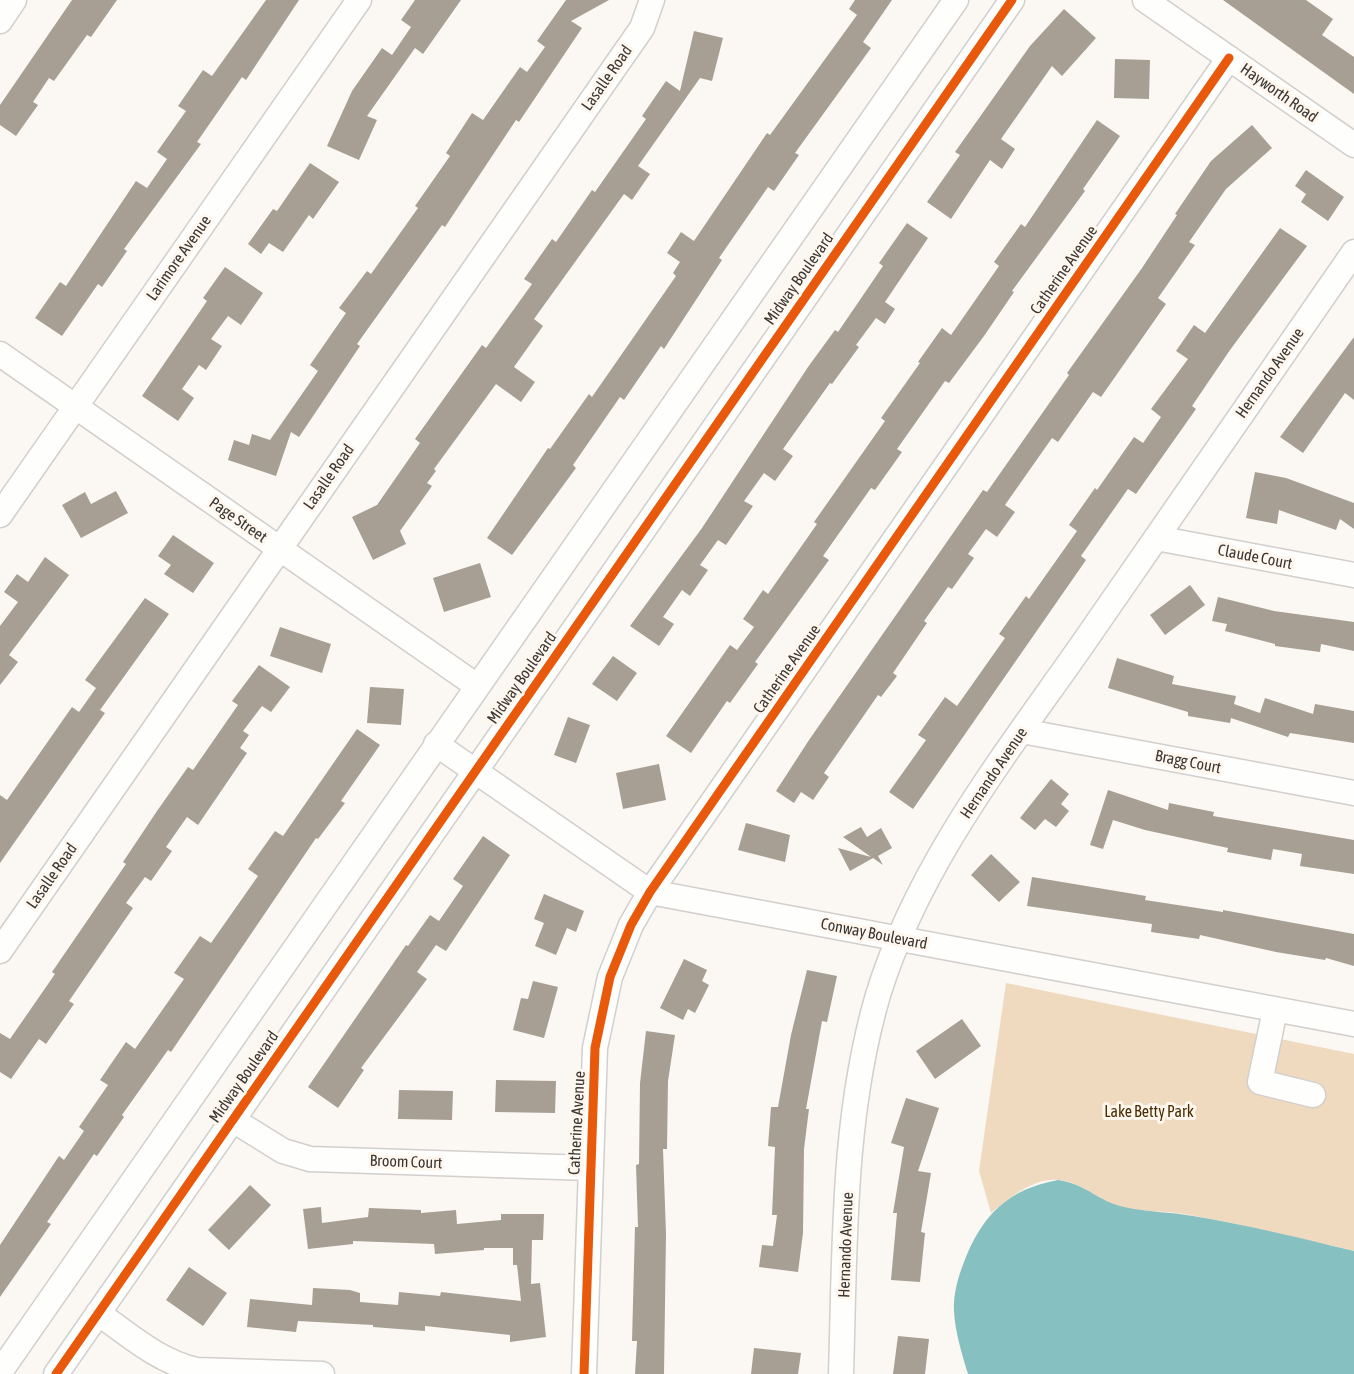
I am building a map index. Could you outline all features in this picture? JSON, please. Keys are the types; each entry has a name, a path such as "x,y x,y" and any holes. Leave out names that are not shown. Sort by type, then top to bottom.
{"street":[{"path":"0,21 14,0"},
{"name":"Larimore Avenue","path":"0,516 359,0"},
{"name":"Lasalle Road","path":"0,951 642,28 652,0"},
{"name":"Midway Boulevard","path":"0,1372 956,0"},
{"name":"Midway Boulevard","path":"56,1374 1012,0"},
{"name":"Hayworth Road","path":"1145,0 1354,145"},
{"name":"Catherine Avenue","path":"584,1374 595,1048 602,1004 619,951 650,892 1229,58"},
{"name":"Hernando Avenue","path":"841,1374 850,1135 866,1041 898,938 944,849 1022,731 1354,252"},
{"name":"Page Street","path":"0,354 477,686"},
{"name":"Claude Court","path":"1156,538 1354,575"},
{"name":"Bragg Court","path":"1022,731 1354,793"},
{"name":"Conway Boulevard","path":"436,744 650,892 1354,1024"},
{"path":"1275,1010 1260,1082 1313,1095"},
{"name":"Broom Court","path":"233,1120 283,1151 310,1159 590,1168"},
{"path":"98,1313 163,1359 179,1366 195,1370 322,1374"}],"green space":[{"name":"Lake Betty Park","path":"1006,983 1354,1054 1354,1251 1206,1218 1125,1208 1108,1202 1077,1185 1059,1180 1031,1185 991,1213 979,1171"}],"water":[{"path":"1058,1180 1078,1185 1107,1201 1124,1207 1213,1220 1354,1251 1354,1374 968,1374 957,1335 954,1305 958,1280 971,1245 988,1218 1011,1198 1040,1184"}],"building":[{"path":"72,0 117,0 91,37 87,35 54,81 49,78 33,102 38,105 16,136 0,125 0,105"},
{"path":"266,0 299,0 246,80 242,77 197,142 201,144 124,249 127,251 102,287 98,284 62,336 35,318 60,282 66,286 136,181 147,188 167,159 157,152 186,111 178,106 203,70 212,76"},
{"path":"415,0 461,0 423,54 415,48 367,116 377,120 359,160 327,146 352,91 382,48 392,55 411,27 401,20"},
{"path":"566,0 609,0 571,21 582,28 519,122 516,120 445,227 442,225 357,344 360,346 299,437 291,432 276,476 228,460 234,440 249,445 252,434 270,440 318,371 310,365 346,313 339,308 367,271 371,274 418,208 415,206 450,156 446,153 472,113 483,120 520,67 527,72 545,47 537,41"},
{"path":"855,0 892,0 863,42 871,48 795,153 799,155 774,191 768,187 719,258 722,260 664,349 661,346 624,400 620,397 573,465 576,468 512,555 487,538 548,448 550,449 589,394 592,397 676,276 673,273 680,262 667,253 681,232 694,241 767,133 770,135 857,15 849,9"},
{"path":"1223,0 1306,0 1333,19 1322,35 1354,57 1354,94"},
{"path":"1064,9 1096,38 1062,76 1052,66 1001,139 1015,149 1002,169 990,160 951,219 927,202 960,155 955,152 1030,46"},
{"path":"694,31 723,38 712,81 700,78 638,166 650,174 632,200 624,194 534,319 543,326 514,367 535,382 521,402 496,384 434,469 436,471 427,483 432,486 400,531 406,544 373,560 352,517 377,505 420,443 415,439 482,345 486,348 532,284 524,279 552,239 556,242 592,190 595,192 646,119 642,116 666,81 680,91"},
{"path":"1115,59 1150,60 1149,99 1114,98"},
{"path":"1097,120 1120,136 1083,189 1085,191 1012,291 1014,292 984,336 949,383 945,381 897,449 902,452 875,490 871,488 823,556 829,560 755,662 758,664 730,703 727,701 691,753 666,736 730,645 737,650 754,627 743,619 763,590 768,594 817,524 814,522 885,421 881,418 942,328 951,335 999,266 994,262 1021,224 1025,227"},
{"path":"1252,125 1272,148 1226,189 1189,242 1195,245 1158,298 1166,304 1101,397 1093,392 1058,442 1052,438 1005,505 1015,512 997,537 986,529 968,554 974,558 952,589 948,587 924,621 927,623 893,673 897,676 881,697 878,695 824,773 829,777 813,800 801,792 794,803 776,791 983,490 987,492 1069,375 1067,373 1142,268 1211,161"},
{"path":"310,163 339,182 313,219 309,215 283,252 269,243 261,254 248,244 273,209 277,211"},
{"path":"1306,170 1344,197 1328,221 1301,202 1306,194 1295,186"},
{"path":"907,223 928,238 885,302 895,309 885,324 876,318 856,345 859,347 783,449 793,456 775,481 764,473 744,501 753,506 726,545 718,540 700,565 708,570 690,596 682,590 663,617 674,624 659,646 630,626 702,528 808,367 835,330 838,332 883,266 879,263"},
{"path":"1280,228 1307,246 1230,350 1192,406 1196,409 1136,494 1128,489 1081,556 1086,560 913,809 889,792 926,740 918,735 945,697 957,706 1005,638 999,634 1026,596 1029,599 1077,531 1069,525 1095,488 1097,490 1134,437 1143,443 1161,417 1151,409 1188,359 1176,351 1194,325 1205,333"},
{"path":"225,267 263,293 241,325 228,316 211,339 222,346 206,370 199,365 182,389 194,398 178,421 142,396 207,301 203,298"},
{"path":"1354,337 1354,400 1345,393 1303,453 1280,437"},
{"path":"1255,472 1286,478 1354,503 1354,529 1340,519 1336,530 1279,510 1277,524 1246,518"},
{"path":"116,491 128,513 81,538 62,505 85,492 91,504"},
{"path":"173,535 214,563 193,593 164,574 171,565 158,556"},
{"path":"45,557 69,575 9,655 18,662 0,685 0,626 18,602 4,592 17,574 28,582"},
{"path":"480,563 491,597 444,612 433,578"},
{"path":"1190,585 1205,605 1165,635 1150,615"},
{"path":"1218,597 1274,611 1354,622 1354,651 1321,644 1320,652 1275,646 1275,644 1225,631 1227,624 1212,621"},
{"path":"145,598 169,614 100,710 105,713 0,863 0,795 7,800 72,707 79,712 96,688 85,680"},
{"path":"280,627 331,644 322,673 270,656"},
{"path":"613,656 637,673 617,701 592,684"},
{"path":"1117,658 1174,676 1172,684 1236,696 1234,704 1260,713 1265,698 1313,714 1315,704 1354,711 1354,743 1290,733 1288,737 1231,718 1230,723 1188,716 1188,712 1108,688"},
{"path":"259,665 290,687 271,712 262,706 243,731 249,735 240,748 247,753 198,825 187,817 166,847 172,851 151,881 145,877 126,903 133,908 69,1001 74,1004 46,1044 39,1039 11,1079 0,1072 0,1033 10,1039 55,974 52,972 126,864 123,862 157,811 188,767 193,770 238,705 232,701"},
{"path":"370,687 404,689 401,725 367,723"},
{"path":"568,717 590,725 576,763 554,755"},
{"path":"357,729 380,745 341,801 345,803 318,839 316,838 171,1052 168,1050 122,1115 124,1117 97,1156 94,1154 47,1222 51,1224 0,1297 0,1245 59,1156 64,1160 84,1131 79,1127 108,1085 100,1080 126,1042 135,1049 184,979 174,973 200,936 211,943 258,876 248,869 275,831 283,836"},
{"path":"659,764 666,800 623,809 616,773"},
{"path":"1051,779 1069,794 1061,804 1069,811 1056,827 1045,819 1035,830 1020,818"},
{"path":"1108,790 1168,810 1169,803 1214,812 1213,816 1354,840 1354,874 1300,866 1302,854 1273,849 1271,860 1227,852 1228,848 1145,830 1113,820 1103,849 1090,845"},
{"path":"746,823 790,835 785,862 738,850"},
{"path":"861,827 867,837 881,828 892,848 878,856 883,865 873,858 850,871 838,848 871,857 843,837"},
{"path":"483,836 510,855 446,951 436,945 417,972 427,979 361,1068 364,1070 338,1108 308,1087 406,945 408,946 430,915 439,921 463,886 453,879"},
{"path":"991,854 1020,882 999,902 971,875"},
{"path":"1032,877 1146,896 1145,900 1223,912 1223,910 1354,934 1354,966 1326,958 1325,960 1276,952 1200,935 1199,939 1151,932 1152,924 1027,906"},
{"path":"544,894 584,911 576,932 567,928 556,955 535,946 544,923 534,919"},
{"path":"684,959 707,970 702,981 709,985 695,1013 688,1009 683,1020 660,1008"},
{"path":"807,970 837,976 827,1022 822,1021 806,1109 809,1109 804,1149 803,1233 798,1272 759,1267 762,1245 773,1246 777,1215 772,1215 775,1147 768,1146 771,1107 778,1107 791,1035"},
{"path":"533,981 558,987 544,1038 513,1030 521,998 528,999"},
{"path":"962,1019 981,1046 935,1079 916,1051"},
{"path":"646,1031 675,1035 668,1081 667,1149 663,1149 666,1234 664,1374 635,1374 637,1341 632,1341 635,1227 638,1227 636,1165 639,1164 640,1083"},
{"path":"496,1080 556,1081 555,1113 495,1112"},
{"path":"399,1090 453,1091 452,1120 398,1119"},
{"path":"906,1098 939,1108 918,1171 931,1173 921,1232 925,1233 920,1282 891,1280 897,1213 893,1213 904,1147 891,1143"},
{"path":"250,1185 271,1205 229,1250 208,1230"},
{"path":"321,1207 322,1223 368,1217 369,1208 421,1210 421,1213 456,1210 457,1224 501,1220 501,1214 544,1214 543,1240 532,1240 531,1284 540,1283 546,1337 510,1342 510,1335 425,1326 425,1331 373,1327 373,1325 298,1321 296,1332 247,1327 250,1299 312,1305 313,1288 350,1290 360,1293 360,1302 398,1305 399,1292 440,1296 441,1292 521,1301 517,1265 513,1265 513,1248 484,1248 484,1250 435,1254 434,1244 353,1241 353,1244 308,1249 303,1209"},
{"path":"189,1267 227,1293 203,1326 166,1300"},
{"path":"898,1336 929,1339 925,1374 893,1374"},
{"path":"754,1348 801,1353 798,1374 751,1374"}],"cycle path":[{"path":"56,1374 1012,0"},
{"path":"584,1374 595,1048 610,977 631,925 650,892 1229,58"}]}
